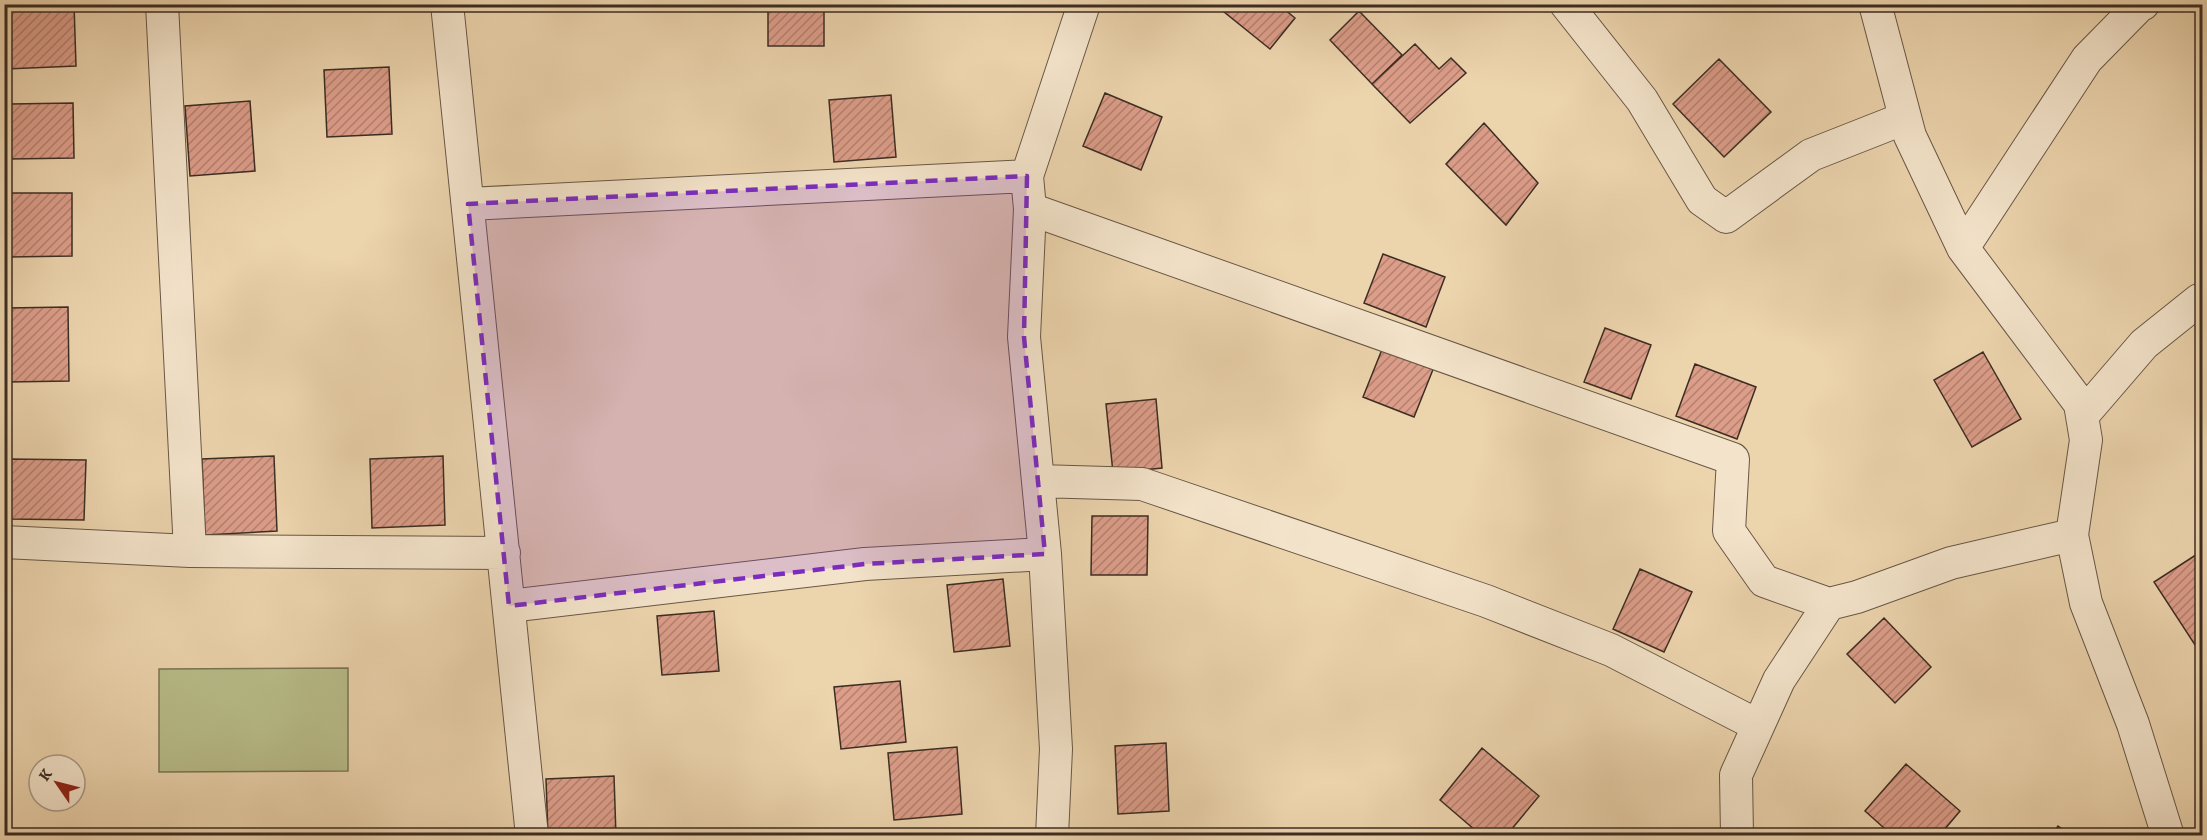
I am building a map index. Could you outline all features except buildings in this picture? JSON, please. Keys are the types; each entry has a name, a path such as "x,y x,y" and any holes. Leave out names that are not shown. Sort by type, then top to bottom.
{"street":[{"path":"162,4 190,551"},
{"path":"447,4 532,836"},
{"path":"1052,836 1056,748 1045,554 1024,337 1030,209 1027,176 1084,4"},
{"path":"1566,4 1642,100 1702,200 1726,217 1811,155 1905,118"},
{"path":"1875,4 1910,136 1963,248 2080,404 2086,440 2072,535 2086,603 2133,724 2168,836"},
{"path":"1963,248 2087,59 2143,4"},
{"path":"468,204 1027,176"},
{"path":"1030,209 1733,459 1729,531 1764,580 1829,604 1857,597 1951,563 2072,535"},
{"path":"2082,416 2144,344 2199,300"},
{"path":"1038,481 1142,484 1475,597 1611,650 1757,725"},
{"path":"4,542 190,551 504,553"},
{"path":"510,606 865,564 1045,554"},
{"path":"1737,836 1736,775 1779,680 1829,604"}],"highlighted area":[{"path":"1027,176 1024,337 1045,554 865,564 509,606 468,204"}],"green space":[{"path":"348,668 348,771 159,772 159,669"}]}
